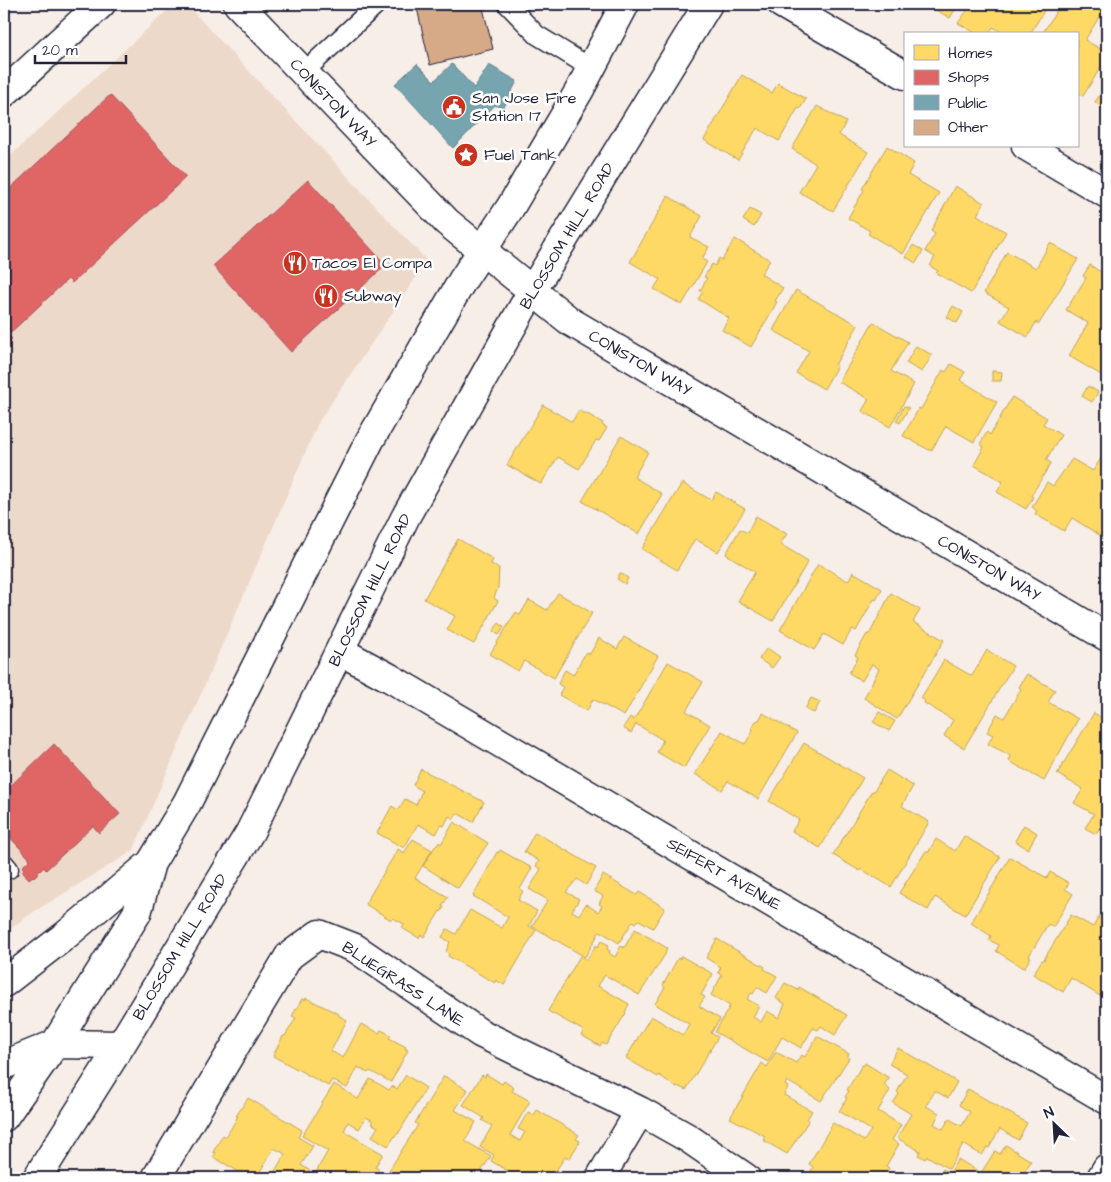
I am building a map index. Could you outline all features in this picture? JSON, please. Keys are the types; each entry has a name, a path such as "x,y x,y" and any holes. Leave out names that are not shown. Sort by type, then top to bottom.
{"street":[{"path":"4,92 101,4"},
{"name":"CONISTON WAY","path":"238,4 447,222 571,322 1107,637"},
{"path":"4,983 66,936 150,863 201,777 370,440 462,281 510,208 591,68 625,4"},
{"name":"BLOSSOM HILL ROAD","path":"37,1178 121,1045 250,832 406,516 532,291 708,4"},
{"path":"782,4 904,74"},
{"path":"1029,148 1107,194"},
{"name":"SEIFERT AVENUE","path":"340,651 407,688 1107,1100"},
{"path":"4,1117 55,1044 138,913 150,863"},
{"name":"BLUEGRASS LANE","path":"156,1178 289,956 319,934 355,948 480,1033 640,1111 688,1138 746,1178"},
{"path":"4,1065 55,1044 121,1045"},
{"path":"600,1178 640,1111"},
{"path":"1101,1178 1107,1168"}],"lane":[{"path":"304,72 377,4"},
{"path":"507,4 536,35 591,68"}],"shaded area":[{"path":"174,4 186,4 427,261 319,421 133,851 32,913 4,933 4,162"}],"building: Homes":[{"path":"925,4 956,4 954,7 956,8 950,18"},
{"path":"972,4 1048,4 1031,32 1002,32 993,27 990,32 974,32 958,23"},
{"path":"1061,4 1090,4 1103,11 1085,40 1107,53 1107,57 1083,96 1078,93 1078,32 1043,32"},
{"path":"742,75 772,93 778,83 806,99 800,109 798,108 779,141 757,128 738,160 704,140"},
{"path":"1107,84 1107,110 1095,102"},
{"path":"817,106 846,122 839,135 868,152 833,211 799,192 816,164 792,149"},
{"path":"887,146 914,163 908,175 939,193 903,254 868,234 870,231 848,218 864,190 862,189"},
{"path":"955,186 984,203 977,215 1006,232 971,293 936,273 938,271 930,266 935,257 925,251 935,234 931,231"},
{"path":"668,196 702,216 690,237 709,247 702,259 707,262 682,305 654,289 660,279 630,262"},
{"path":"750,209 761,215 754,227 743,220"},
{"path":"735,239 770,260 761,274 783,288 751,347 722,330 729,318 698,299 703,292 700,291 707,278 704,277 712,264 715,266 719,258 722,260"},
{"path":"1050,243 1078,259 1039,324 1036,322 1028,337 1000,321 1009,307 984,293 1007,252 1036,268"},
{"path":"913,245 923,251 916,263 906,257"},
{"path":"1090,265 1107,276 1107,369 1103,376 1069,356 1088,323 1066,310 1086,278 1083,276"},
{"path":"796,290 858,325 835,365 837,366 824,389 796,373 809,351 773,330"},
{"path":"953,306 963,312 957,323 947,317"},
{"path":"873,322 908,342 891,371 914,384 890,427 862,411 869,399 839,382"},
{"path":"916,346 932,355 922,372 906,363"},
{"path":"951,364 965,372 960,380 997,402 974,442 946,426 931,451 903,436 943,370 946,372"},
{"path":"992,371 1002,372 1001,381 992,381"},
{"path":"1088,386 1098,392 1092,402 1082,396"},
{"path":"1012,397 1047,418 1043,424 1061,435 1046,460 1051,463 1031,496 1033,497 1026,509 997,492 1003,482 974,465 984,447 980,444 987,432 990,435"},
{"path":"543,405 572,422 579,410 603,423 602,425 607,428 599,441 596,440 579,469 558,457 541,484 507,465"},
{"path":"904,406 909,408 900,423 896,421"},
{"path":"621,436 648,452 634,477 662,494 639,534 582,501"},
{"path":"1103,455 1107,458 1107,533 1104,531 1101,536 1072,518 1064,531 1035,514 1037,511 1032,507 1047,482 1053,486 1072,459 1093,471"},
{"path":"682,483 711,500 716,492 745,509 718,552 695,539 677,570 642,549"},
{"path":"756,516 787,534 780,544 808,561 773,621 738,601 755,572 726,554 740,529 747,533"},
{"path":"458,539 493,559 491,564 499,568 498,588 494,598 498,601 474,644 447,630 455,616 424,599"},
{"path":"818,564 848,581 853,572 882,589 876,600 874,599 856,631 852,629 843,645 824,634 814,650 780,630"},
{"path":"620,573 628,578 625,584 617,579"},
{"path":"558,593 592,613 554,678 524,661 518,671 490,654 516,612 520,615 529,600 547,610"},
{"path":"891,593 920,610 913,622 944,640 897,719 864,698 879,669 872,664 862,681 849,673 858,657 855,655 867,634 869,635"},
{"path":"499,623 504,627 499,635 493,631"},
{"path":"624,637 658,656 624,716 593,699 587,711 559,695 563,687 558,684 565,670 573,675 586,652 590,654 599,638 617,649"},
{"path":"767,648 780,657 772,668 759,659"},
{"path":"987,650 1013,666 964,748 944,736 953,720 924,703 925,701 921,698 944,660 972,676"},
{"path":"668,662 703,682 686,711 710,725 684,768 657,752 663,740 636,724 631,733 623,728 630,717 634,720"},
{"path":"1027,674 1055,690 1048,702 1078,719 1044,781 1009,761 1011,756 988,744 993,735 987,732 997,714 1004,718 1021,689 1019,687"},
{"path":"811,698 820,702 814,713 805,709"},
{"path":"879,712 895,721 889,731 873,722"},
{"path":"763,713 797,733 758,799 728,781 722,790 695,774 722,731 745,744 753,731 752,727"},
{"path":"1094,713 1107,721 1107,821 1104,820 1096,834 1085,828 1094,814 1074,803 1083,789 1057,774"},
{"path":"804,743 863,778 820,848 792,831 799,820 769,801"},
{"path":"421,769 484,802 473,822 457,813 454,819 449,816 444,826 441,825 436,834 418,824 404,848 377,833 392,806 398,810 405,799 416,805 422,791 413,785"},
{"path":"887,770 913,786 902,806 929,822 891,887 833,855"},
{"path":"454,822 488,843 458,888 423,866 436,845 439,842 441,844"},
{"path":"1024,825 1037,833 1028,849 1015,841"},
{"path":"535,832 596,868 586,885 577,879 566,892 579,899 572,911 579,915 586,904 598,912 602,906 599,904 603,896 594,891 603,875 637,895 639,892 665,908 653,928 639,920 636,923 633,921 619,943 600,931 585,957 532,926 548,900 529,889 541,869 536,866 539,861 524,852"},
{"path":"964,836 1000,857 965,915 935,897 928,910 899,893 936,839 955,851"},
{"path":"413,839 432,850 415,878 448,897 442,906 444,907 441,912 424,937 421,935 419,938 402,928 404,924 393,918 391,920 365,904 398,849 404,853"},
{"path":"500,850 532,868 520,889 523,891 518,900 537,911 529,926 536,930 504,985 496,980 495,983 448,956 449,954 446,951 450,942 442,937 447,929 456,934 470,910 502,928 508,917 473,896 497,852"},
{"path":"1010,857 1047,878 1050,872 1069,883 1065,889 1073,894 1053,927 1048,924 1024,968 996,951 999,945 989,940 991,936 971,923"},
{"path":"1071,915 1093,927 1100,915 1107,920 1107,983 1100,996 1071,978 1063,992 1033,974"},
{"path":"635,929 667,948 666,953 639,995 605,975 598,986 629,1004 626,1013 606,1045 602,1043 600,1046 581,1035 584,1031 548,1011 580,956 587,960 596,945 598,947 601,941 609,945 607,949 610,951 609,953 615,957 621,946 624,948"},
{"path":"717,939 777,976 767,993 757,987 747,999 759,1006 753,1017 761,1022 767,1011 779,1018 785,1004 776,998 785,983 798,990 799,987 847,1015 835,1035 821,1026 818,1030 813,1028 801,1048 782,1037 768,1062 715,1032 730,1006 711,995 722,975 718,973 721,967 706,958"},
{"path":"681,956 713,974 701,995 705,997 699,1006 720,1019 711,1033 718,1037 686,1090 676,1087 659,1075 658,1077 626,1058 651,1016 683,1035 689,1024 655,1004 665,987 663,985"},
{"path":"306,998 339,1014 339,1016 347,1020 331,1051 343,1058 361,1024 379,1033 381,1030 391,1035 389,1038 406,1047 405,1049 408,1050 391,1082 358,1067 347,1088 332,1080 328,1086 273,1056 283,1036 285,1036 296,1018 292,1016 302,999 305,1000"},
{"path":"817,1036 849,1054 847,1057 849,1058 821,1101 787,1081 785,1085 788,1087 784,1095 812,1111 807,1119 809,1120 787,1154 763,1140 765,1136 730,1118 762,1063 767,1067 776,1052 796,1063 801,1055 805,1057"},
{"path":"898,1048 957,1082 948,1098 935,1091 926,1106 939,1113 934,1124 943,1129 949,1119 962,1126 970,1112 959,1105 968,1089 1027,1123 1018,1140 1000,1129 989,1148 987,1147 982,1155 963,1144 949,1169 927,1156 925,1159 918,1155 920,1151 897,1138 911,1114 893,1103 907,1074 889,1064"},
{"path":"865,1063 889,1078 884,1085 890,1090 878,1111 901,1125 892,1140 899,1144 886,1166 889,1168 885,1175 882,1173 879,1178 831,1178 823,1173 820,1178 810,1173 813,1167 809,1164 833,1123 864,1141 871,1130 839,1111 847,1098 845,1097 849,1091 847,1090"},
{"path":"486,1074 502,1084 504,1081 514,1088 512,1091 530,1101 510,1135 520,1141 525,1132 518,1129 528,1112 534,1115 537,1110 579,1135 576,1139 580,1141 569,1159 565,1157 557,1169 555,1178 520,1178 491,1161 494,1155 480,1147 492,1126 482,1120 484,1118 463,1105 482,1075 485,1077"},
{"path":"406,1075 426,1088 398,1134 388,1146 372,1136 378,1127 366,1117 359,1129 348,1122 344,1131 383,1154 375,1167 379,1169 373,1178 330,1178 317,1170 328,1151 302,1136 334,1084 358,1099 370,1079 389,1090 392,1086 397,1089"},
{"path":"444,1076 468,1090 455,1110 476,1122 465,1141 491,1156 477,1178 384,1178 418,1125 415,1123"},
{"path":"248,1098 302,1130 298,1137 313,1146 301,1165 310,1171 308,1175 314,1178 271,1178 285,1154 274,1148 256,1178 250,1178 213,1157 216,1153 213,1152 223,1135 226,1137 238,1116 236,1116"},
{"path":"1006,1145 1031,1161 1021,1178 938,1178 943,1169 950,1173 958,1159 981,1173 995,1151 1000,1154"}],"building: Shops":[{"path":"110,95 186,177 72,283 68,279 8,335 12,339 4,346 4,194"},
{"path":"308,180 386,265 291,352 213,266"},
{"path":"54,744 120,814 99,833 93,826 46,870 44,867 34,877 29,879 22,871 24,869 22,867 30,859 4,831 4,792"}],"building: Public":[{"name":"San Jose Fire Station 17","path":"417,64 434,81 452,64 474,88 489,65 517,81 503,109 495,105 453,148 395,84"}],"building: Other":[{"path":"433,4 482,4 493,49 430,65 417,8"}],"place":[{"name":"San Jose Fire Station 17","path":"454,107"},
{"name":"Fuel Tank","path":"466,155"},
{"name":"Tacos El Compa","path":"295,263"},
{"name":"Subway","path":"326,296"}]}
